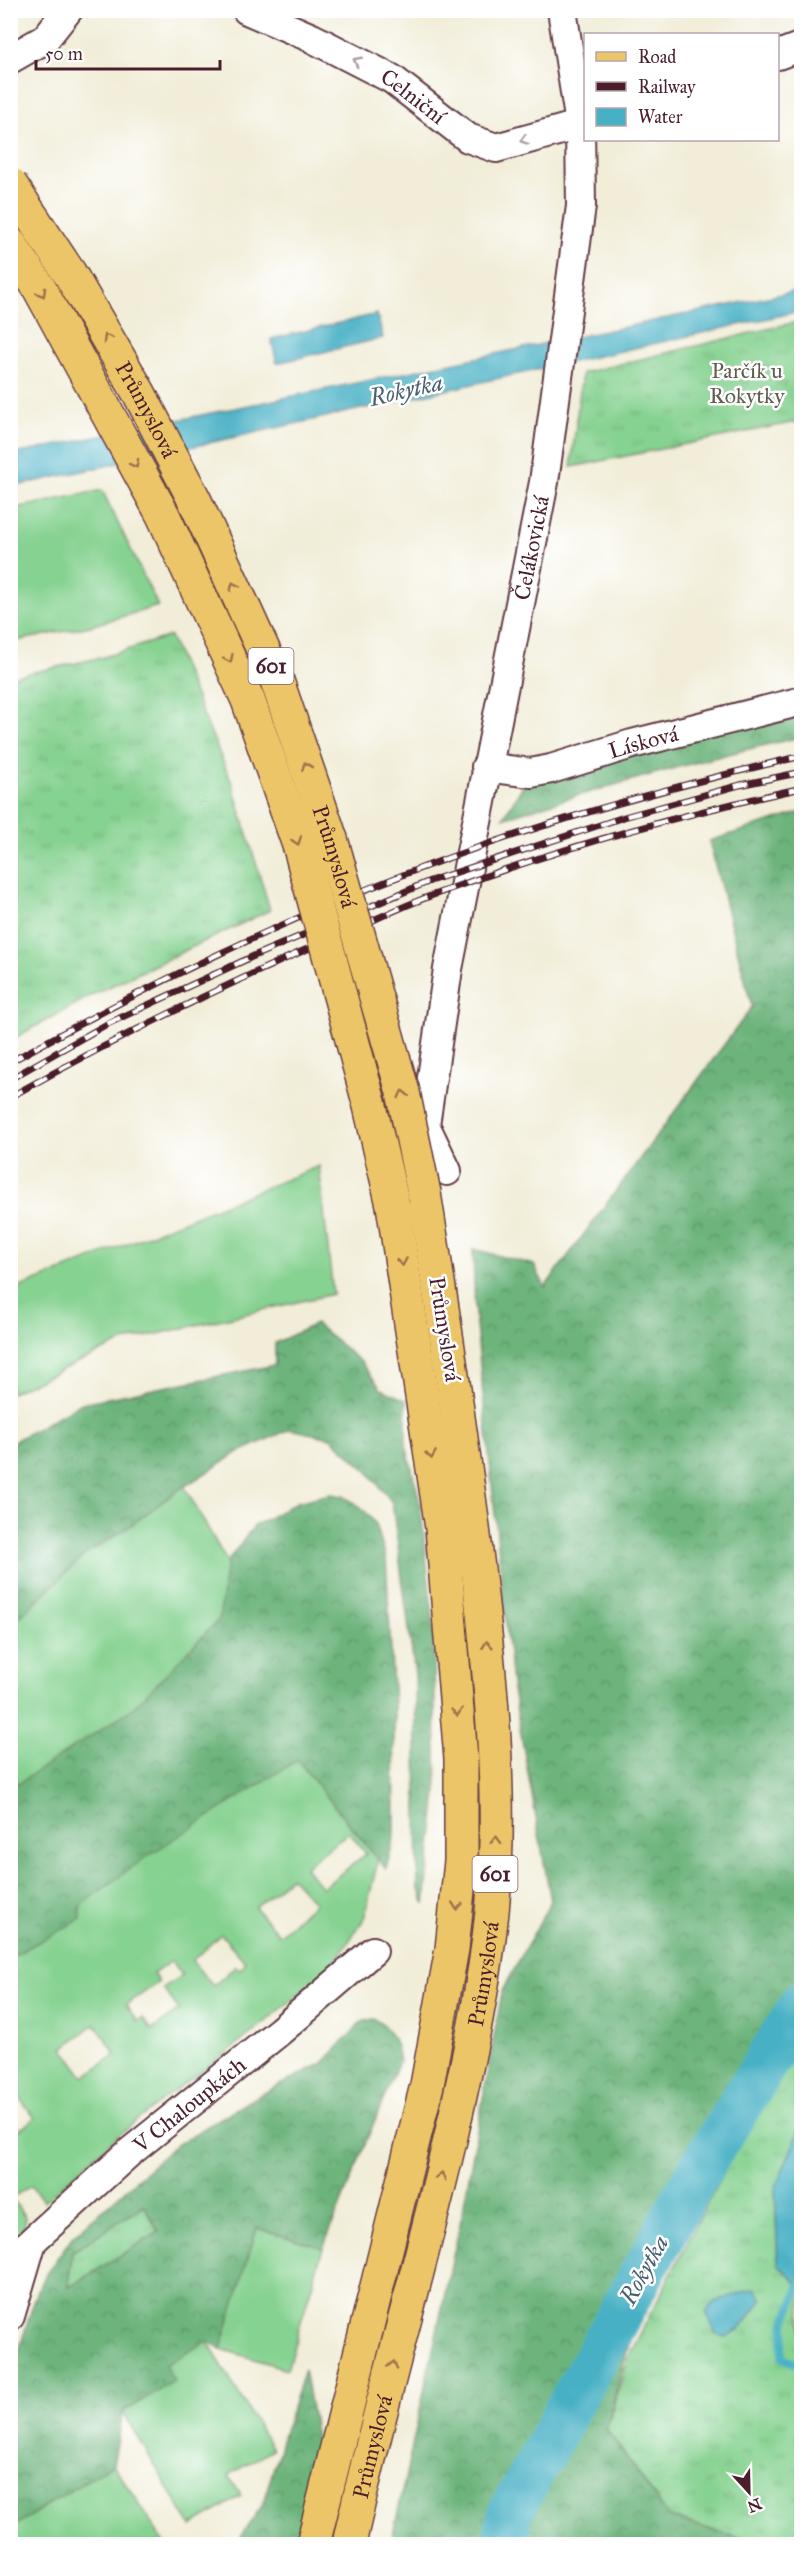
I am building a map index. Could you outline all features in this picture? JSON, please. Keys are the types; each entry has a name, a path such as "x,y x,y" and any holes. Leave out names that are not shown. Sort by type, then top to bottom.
{"main road":[{"name":"Průmyslová","path":"10,184 70,274 139,393 195,501 276,678 331,839 403,1092 424,1193 450,1357 484,1619 495,1752 496,1851 489,1936 472,2043 443,2170 349,2544"},
{"name":"Průmyslová","path":"10,244 38,286 163,515 248,700 300,848 370,1106 393,1204 442,1528 461,1759 460,1871 446,1990 427,2085 314,2544"}],"street":[{"path":"10,59 45,39 68,10"},
{"name":"Celniční","path":"247,10 312,38 392,79 468,138 487,145 496,148 583,124"},
{"name":"Čelákovická","path":"447,1171 424,1125 448,969 544,482 581,206 583,124 562,10"},
{"path":"779,54 801,46"},
{"name":"Lísková","path":"486,767 531,774 632,744 801,701"},
{"name":"V Chaloupkách","path":"21,2253 130,2152 280,2031 373,1951"},
{"path":"10,2316 21,2253"}],"green space":[{"name":"Parčík u Rokytky","path":"801,321 801,421 571,467 582,373"},
{"path":"102,490 158,606 90,626 11,642 11,509"},
{"path":"170,636 232,783 270,910 92,995 11,1040 11,677 104,657"},
{"path":"801,709 801,737 652,774 503,818 531,773"},
{"path":"801,812 801,1975 684,2163 670,2191 606,2429 669,2517 758,2544 391,2544 463,2210 502,1992 551,1901 512,1684 475,1315 473,1249 534,1265 545,1287 752,1007 709,841"},
{"path":"319,1166 333,1294 122,1342 11,1393 11,1291"},
{"path":"316,1324 361,1362 381,1389 406,1400 406,1445 420,1503 433,1618 437,1792 425,1904 418,1887 415,1675 392,1502 368,1472 331,1438 290,1429 237,1453 86,1554 19,1618 11,1629 11,1443 82,1403 275,1365 275,1343"},
{"path":"184,1486 227,1562 219,1619 133,1708 18,1784 11,1774 11,1631 19,1618 86,1554 126,1529"},
{"path":"330,1494 343,1496 361,1507 376,1524 386,1558 394,1707 395,1835 386,1869 297,1760 81,1919 11,1957 10,1774 18,1784 219,1619 227,1562 254,1526 297,1502"},
{"path":"297,1760 378,1860 364,1919 330,1969 233,2048 108,2144 44,2202 31,2185 12,2198 26,2219 22,2233 11,2242 10,2141 13,2139 11,2136 35,2118 17,2094 11,2098 11,1957 81,1919 81,1905 149,1855","holes":["349,1832 366,1854 322,1888 305,1867","291,1877 315,1903 279,1935 255,1907","221,1934 246,1963 239,1970 236,1966 213,1986 192,1961","172,1961 182,1975 163,1988 179,2010 152,2030 143,2018 137,2021 126,2005 159,1982 153,1974","95,2024 116,2054 84,2077 63,2048"]},
{"path":"373,2019 384,2026 394,2041 399,2061 323,2248 257,2228 221,2349 207,2341 166,2366 175,2381 123,2412 113,2464 11,2528 10,2379 35,2298 46,2274 72,2237 173,2147 254,2098 323,2063 362,2022","holes":["144,2205 159,2232 68,2288 72,2252"]},
{"path":"801,2035 801,2126 775,2189 778,2264 801,2287 801,2544 758,2544 669,2517 606,2429 629,2356 762,2097"},
{"path":"143,2204 159,2232 68,2289 72,2252"},
{"path":"257,2228 323,2248 287,2369 221,2349"},
{"path":"207,2341 272,2449 229,2475 241,2496 191,2526 123,2412 174,2381 165,2365"},
{"path":"304,2369 320,2460 304,2544 235,2544 262,2506"},
{"path":"113,2464 165,2544 11,2544 11,2528"}],"water":[{"path":"801,290 801,311 11,487 10,455"},
{"path":"377,314 383,338 277,363 271,339"},
{"path":"801,2126 801,2287 778,2264 775,2189"},
{"path":"755,2288 763,2299 739,2330 725,2337 716,2334 706,2312 714,2302"}],"waterway":[{"name":"Rokytka","path":"503,2544 510,2513 701,2167 802,2004"},
{"path":"800,2285 785,2322 782,2358 802,2366"}],"railway":[{"path":"10,1062 192,967 317,910 444,859 618,803 802,756"},
{"path":"10,1079 107,1024 256,955 430,881 624,817 740,785 802,772"},
{"path":"10,1097 217,990 424,898 617,835 802,788"}]}
